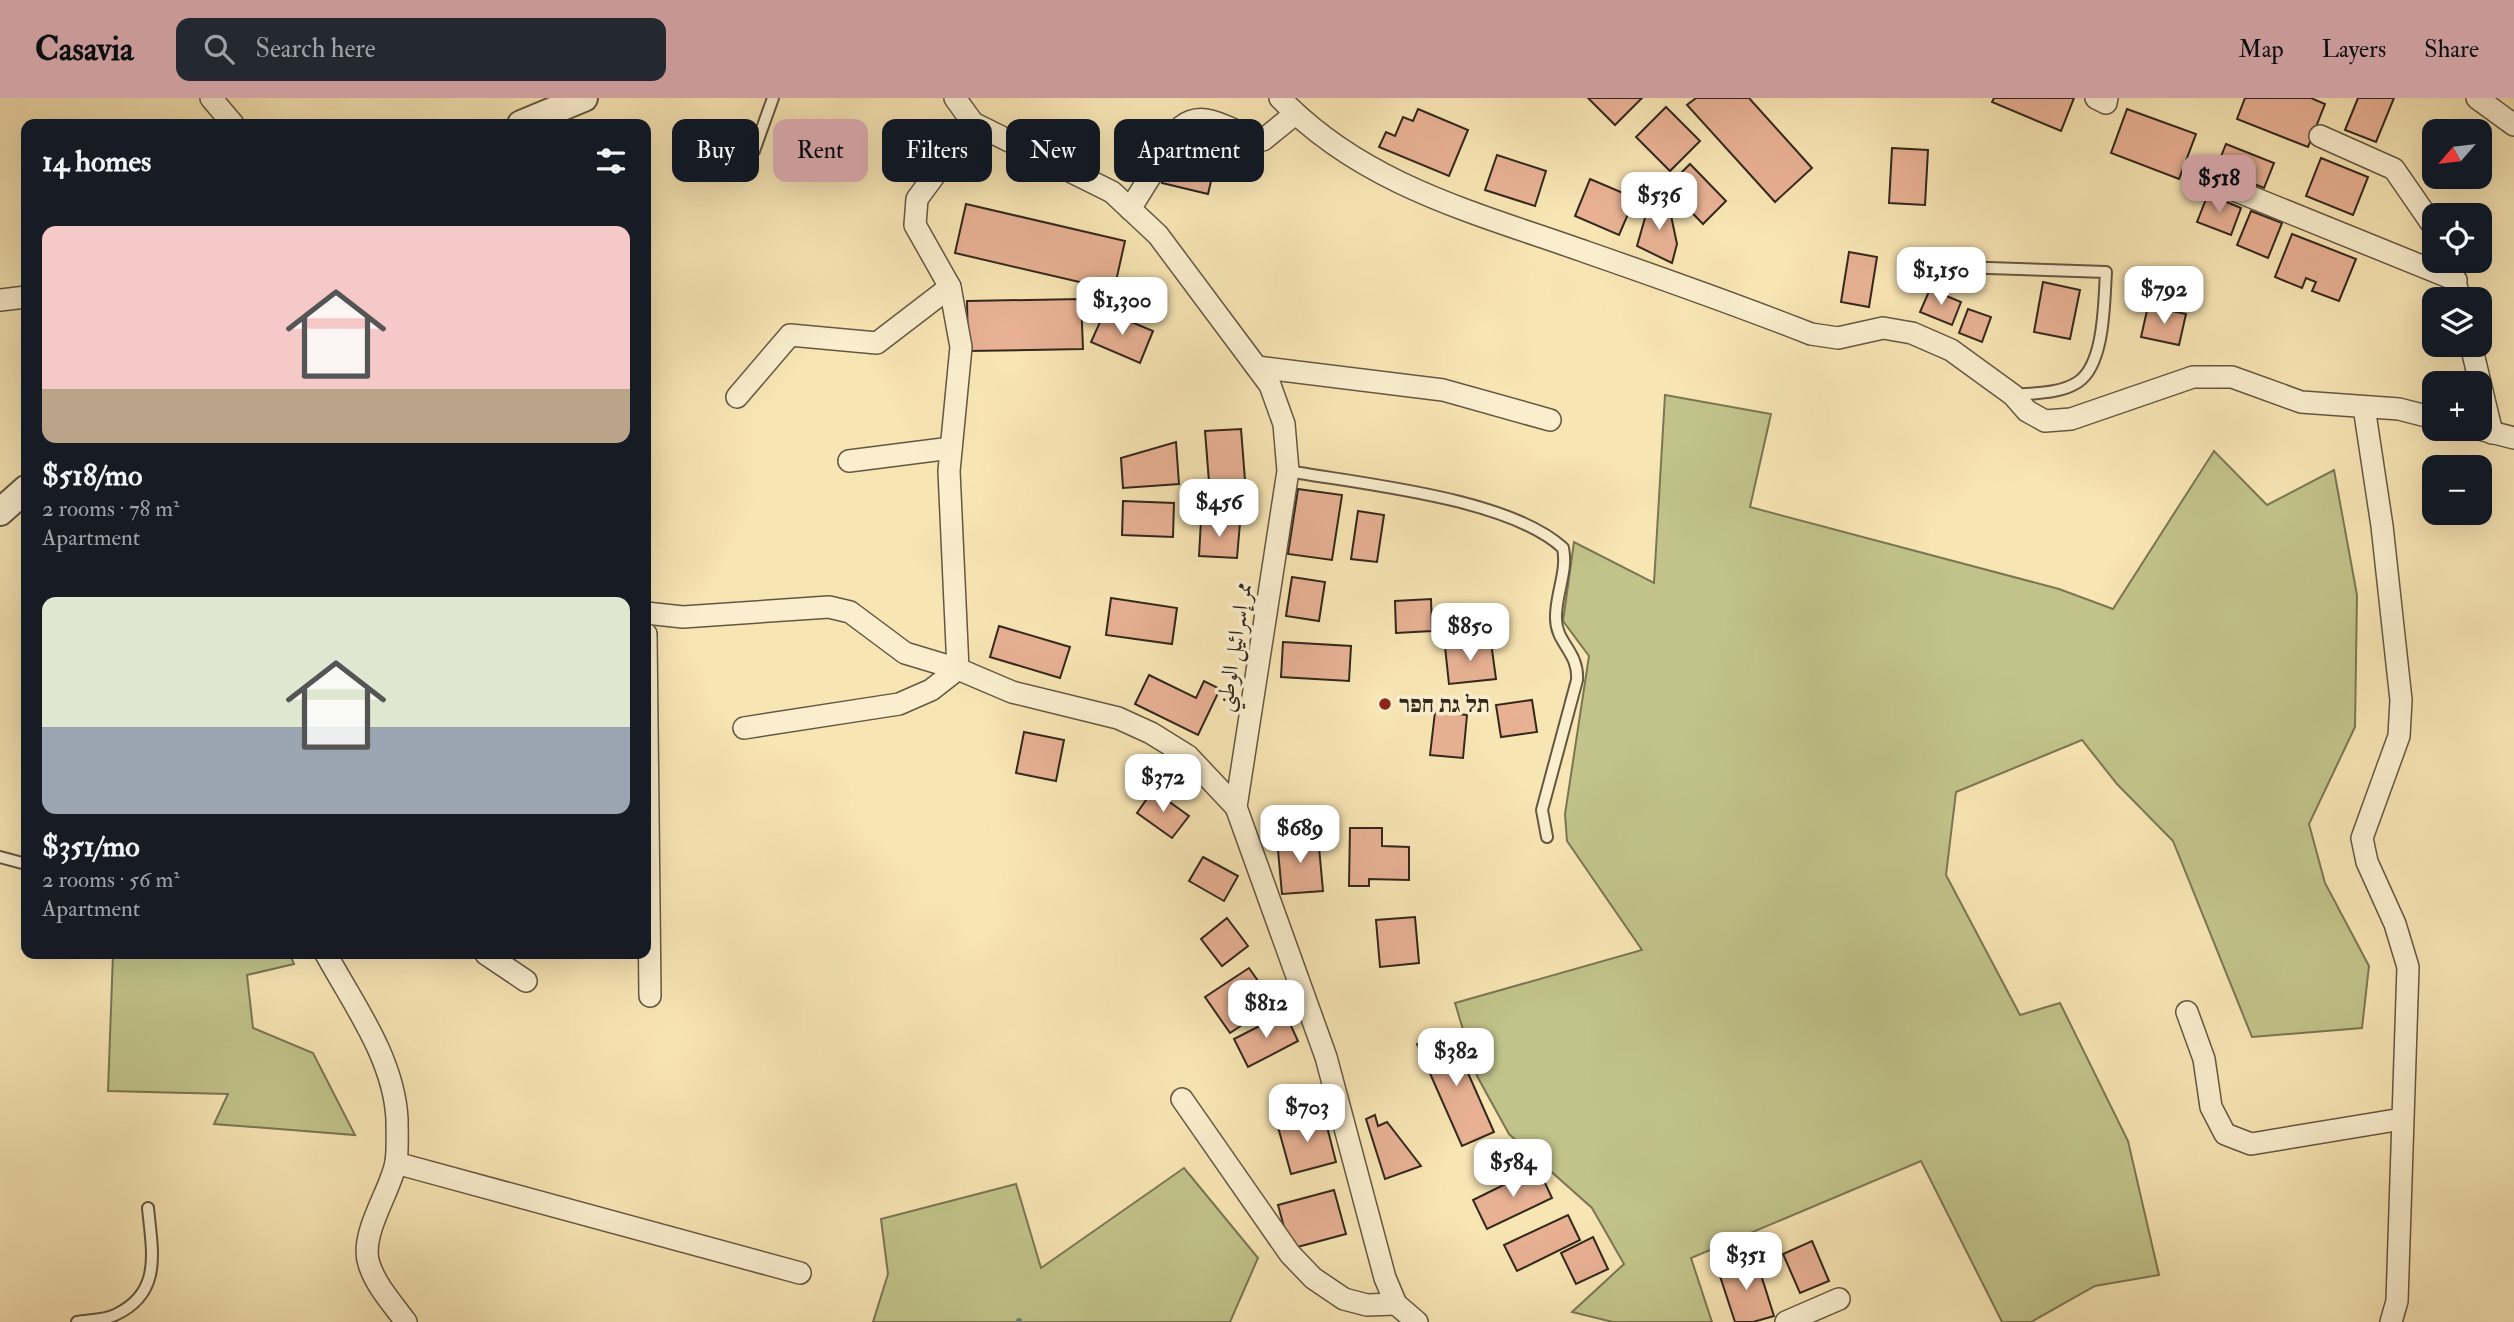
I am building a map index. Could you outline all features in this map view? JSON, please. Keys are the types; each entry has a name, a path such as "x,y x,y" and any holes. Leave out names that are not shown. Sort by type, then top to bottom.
{"street":[{"path":"211,98 229,119"},
{"path":"533,119 584,98"},
{"name":"ممر إسرائيل الوطني","path":"955,98 970,119"},
{"path":"1280,98 1305,124 1385,178 1448,206 1597,256 1811,334 1838,338 1884,328 1912,333 1951,350 2013,395 2027,411 2045,421 2071,419 2193,377 2232,377 2301,402 2399,409 2422,415"},
{"path":"2096,98 2106,103 2106,98"},
{"path":"2477,98 2514,125"},
{"path":"1130,209 1181,127 1192,118 1205,118 1248,138 1263,139 1295,114"},
{"name":"ممر إسرائيل الوطني","path":"992,132 1112,192 1158,235 1270,386 1284,424 1288,471 1236,807 1326,1058 1385,1278 1396,1304 1417,1322"},
{"path":"2320,136 2394,169 2422,210"},
{"path":"2207,179 2455,280"},
{"path":"930,182 917,199 915,225 950,287 961,347 948,471 958,669"},
{"path":"737,397 790,335 877,342 950,287"},
{"path":"0,300 21,298"},
{"path":"1256,366 1443,390 1550,420"},
{"path":"2364,407 2382,526 2401,700 2399,736 2362,838 2367,862 2395,924 2408,967 2397,1301 2391,1322"},
{"path":"2492,433 2514,438"},
{"path":"849,461 951,447"},
{"path":"0,512 21,493"},
{"path":"651,614 683,617 829,607 850,612 905,653 958,669 1012,692 1118,718 1151,733 1188,756 1236,807"},
{"path":"744,728 899,704 930,690 958,669"},
{"path":"329,959 379,1050 391,1080 397,1118 396,1163 369,1241 368,1261 378,1284 406,1322"},
{"path":"493,959 526,981"},
{"path":"650,959 650,996"},
{"path":"2187,1012 2204,1059 2211,1107 2225,1134 2251,1144 2402,1119"},
{"path":"1182,1099 1290,1254 1313,1278 1344,1299 1367,1305 1396,1304"},
{"path":"396,1163 800,1273"},
{"path":"1786,1322 1839,1299"}],"lane":[{"path":"759,137 773,98"},
{"path":"1958,267 2106,272 2104,309 2091,368 2079,381 2059,390 2013,395"},
{"path":"1288,471 1441,497 1499,513 1563,548 1566,561 1556,619 1558,631 1578,665 1578,673 1559,755 1542,810 1547,838"},
{"path":"0,857 21,863"},
{"path":"77,1322 114,1316 141,1297 153,1272 148,1208"}],"green space":[{"path":"1665,395 1771,414 1750,507 2059,589 2113,609 2214,451 2267,505 2334,470 2357,595 2355,727 2309,824 2325,883 2369,966 2362,1028 2252,1037 2173,841 2117,784 2082,740 1956,792 1946,875 2020,1015 2060,1003 2128,1141 2159,1275 2095,1286 2031,1322 2002,1322 1921,1161 1691,1258 1712,1322 1613,1322 1572,1312 1624,1264 1592,1208 1509,1134 1477,1076 1455,1003 1642,950 1567,841 1565,814 1589,656 1563,621 1574,542 1654,583"},
{"path":"113,959 292,959 294,964 247,975 253,1028 313,1053 355,1135 214,1124 228,1094 108,1091"},
{"path":"1184,1168 1258,1258 1230,1322 873,1322 888,1274 881,1219 1016,1184 1041,1268"}],"building":[{"path":"1588,98 1642,98 1615,125"},
{"path":"1696,98 1749,98 1812,168 1775,202 1687,105"},
{"path":"1994,98 2074,98 2061,131 1992,102"},
{"path":"2245,98 2311,98 2325,104 2308,147 2237,119"},
{"path":"2358,98 2394,98 2376,142 2345,130"},
{"path":"1666,107 1700,141 1670,171 1636,137"},
{"path":"1418,109 1468,130 1449,176 1379,147 1386,132 1395,136 1403,117 1413,121"},
{"path":"2127,109 2196,134 2179,179 2111,153"},
{"path":"2226,144 2274,163 2264,188 2216,169"},
{"path":"1892,148 1928,150 1925,205 1889,203"},
{"path":"1497,155 1546,171 1535,206 1485,190"},
{"path":"2321,158 2368,177 2353,215 2306,196"},
{"path":"1690,164 1726,201 1703,224 1667,187"},
{"path":"1590,179 1635,198 1619,235 1575,216"},
{"path":"1162,182 1211,182 1208,194"},
{"path":"2208,194 2241,208 2231,235 2197,222"},
{"path":"1651,197 1669,206 1677,244 1672,263 1637,246"},
{"path":"966,204 1125,241 1114,290 955,253"},
{"path":"2251,211 2282,223 2268,258 2237,245"},
{"path":"2292,234 2356,259 2339,301 2312,291 2316,282 2306,278 2302,288 2275,277"},
{"path":"1849,252 1877,257 1869,307 1841,302"},
{"path":"2043,282 2080,290 2070,339 2034,332"},
{"path":"1930,289 1961,302 1952,325 1920,312"},
{"path":"1081,299 1083,349 968,351 967,301"},
{"path":"2148,306 2186,314 2179,345 2141,337"},
{"path":"1968,309 1991,317 1982,342 1959,333"},
{"path":"1105,311 1153,331 1140,363 1091,342"},
{"path":"1241,429 1245,480 1209,482 1205,431"},
{"path":"1176,442 1179,484 1123,488 1121,458"},
{"path":"1298,489 1342,495 1332,560 1288,554"},
{"path":"1123,501 1174,503 1173,537 1122,535"},
{"path":"1358,511 1384,515 1377,562 1351,559"},
{"path":"1201,520 1240,523 1237,558 1199,556"},
{"path":"1292,577 1325,582 1319,621 1286,616"},
{"path":"1111,598 1177,608 1172,644 1106,635"},
{"path":"1431,599 1432,631 1396,633 1395,601"},
{"path":"999,626 1070,647 1060,678 990,657"},
{"path":"1283,642 1351,646 1349,681 1281,677"},
{"path":"1491,642 1496,679 1449,684 1445,647"},
{"path":"1149,675 1196,698 1204,681 1220,689 1198,735 1135,704"},
{"path":"1532,700 1537,732 1501,737 1496,705"},
{"path":"1435,712 1467,715 1463,758 1430,755"},
{"path":"1024,732 1064,740 1056,781 1016,773"},
{"path":"1153,790 1189,816 1172,838 1137,813"},
{"path":"1350,828 1382,828 1382,846 1409,847 1409,880 1369,879 1369,886 1349,886"},
{"path":"1318,836 1323,891 1282,894 1277,839"},
{"path":"1203,857 1238,876 1224,901 1189,881"},
{"path":"1415,917 1419,963 1380,967 1376,920"},
{"path":"1227,918 1248,946 1222,966 1201,939"},
{"path":"1249,968 1274,1004 1230,1033 1205,997"},
{"path":"1285,1013 1298,1041 1248,1067 1234,1039"},
{"path":"1449,1030 1494,1132 1462,1146 1417,1044"},
{"path":"1324,1115 1336,1162 1291,1174 1278,1127"},
{"path":"1375,1115 1378,1126 1387,1122 1421,1166 1385,1179 1366,1119"},
{"path":"1538,1168 1552,1198 1487,1229 1473,1200"},
{"path":"1334,1190 1346,1234 1290,1249 1278,1205"},
{"path":"1568,1215 1580,1240 1517,1271 1504,1245"},
{"path":"1593,1237 1608,1269 1576,1284 1561,1253"},
{"path":"1812,1241 1829,1281 1800,1293 1783,1254"},
{"path":"1756,1259 1774,1316 1753,1322 1735,1322 1718,1270"}],"place":[{"name":"תל גת חפר","path":"1385,704"}]}
